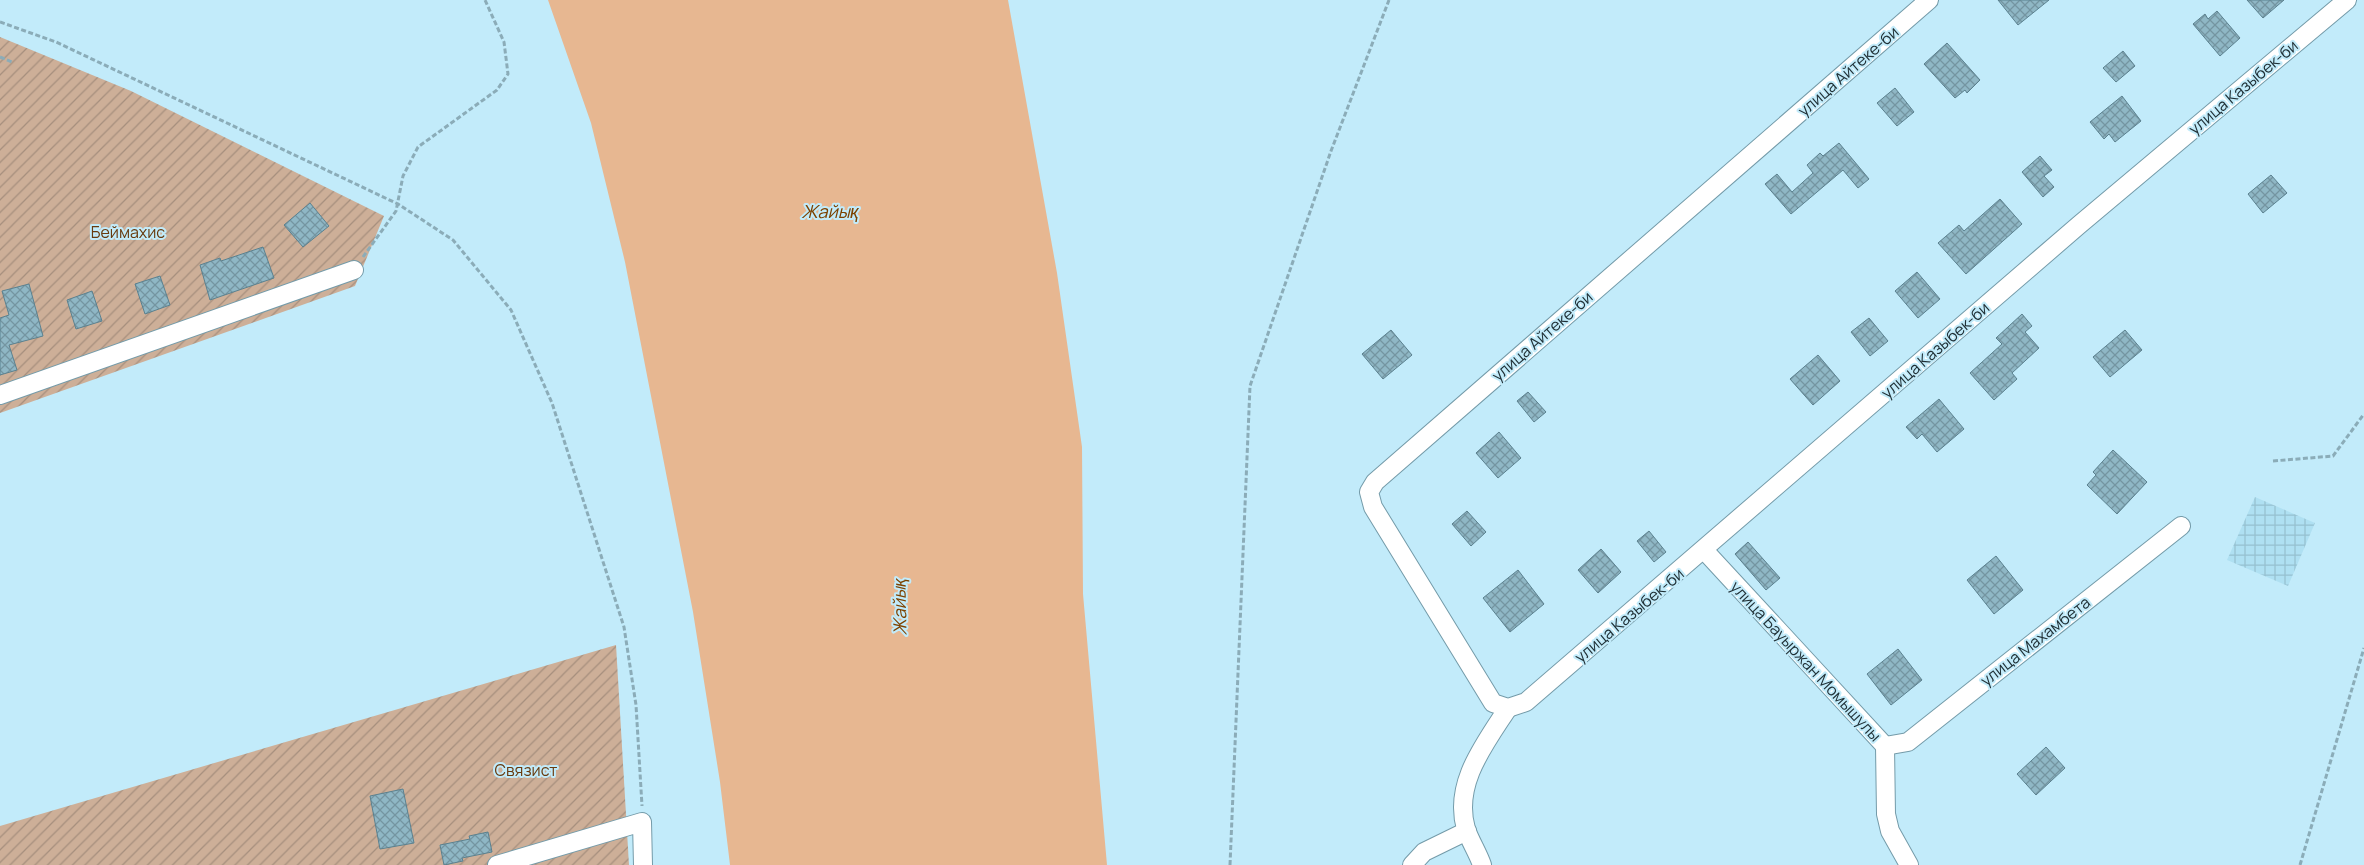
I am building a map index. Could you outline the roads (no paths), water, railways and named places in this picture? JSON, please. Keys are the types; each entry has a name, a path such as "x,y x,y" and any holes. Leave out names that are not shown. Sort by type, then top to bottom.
{"street":[{"name":"улица Айтеке-би","path":"1508,708 1493,703 1373,507 1369,492 1375,482 1929,0"},
{"name":"улица Казыбек-би","path":"1508,708 1526,702 2079,224 2347,0"},
{"path":"0,394 354,270"},
{"name":"улица Махамбета","path":"1885,746 1908,742 2181,526"},
{"name":"улица Бауыржан Момышулы","path":"1704,550 1885,746 1886,814 1890,831 1909,865"},
{"path":"1482,865 1467,831 1462,808 1465,782 1487,740 1508,708"},
{"path":"497,865 642,822 643,865"},
{"path":"1412,865 1424,852 1467,831"}],"water":[{"name":"Жайық","path":"548,0 1008,0 1057,273 1082,447 1083,594 1107,865 730,865 720,782 693,612 625,262 591,123"}],"park label":[{"name":"Беймахис","path":"128,232"},
{"name":"Связист","path":"526,770"}]}
